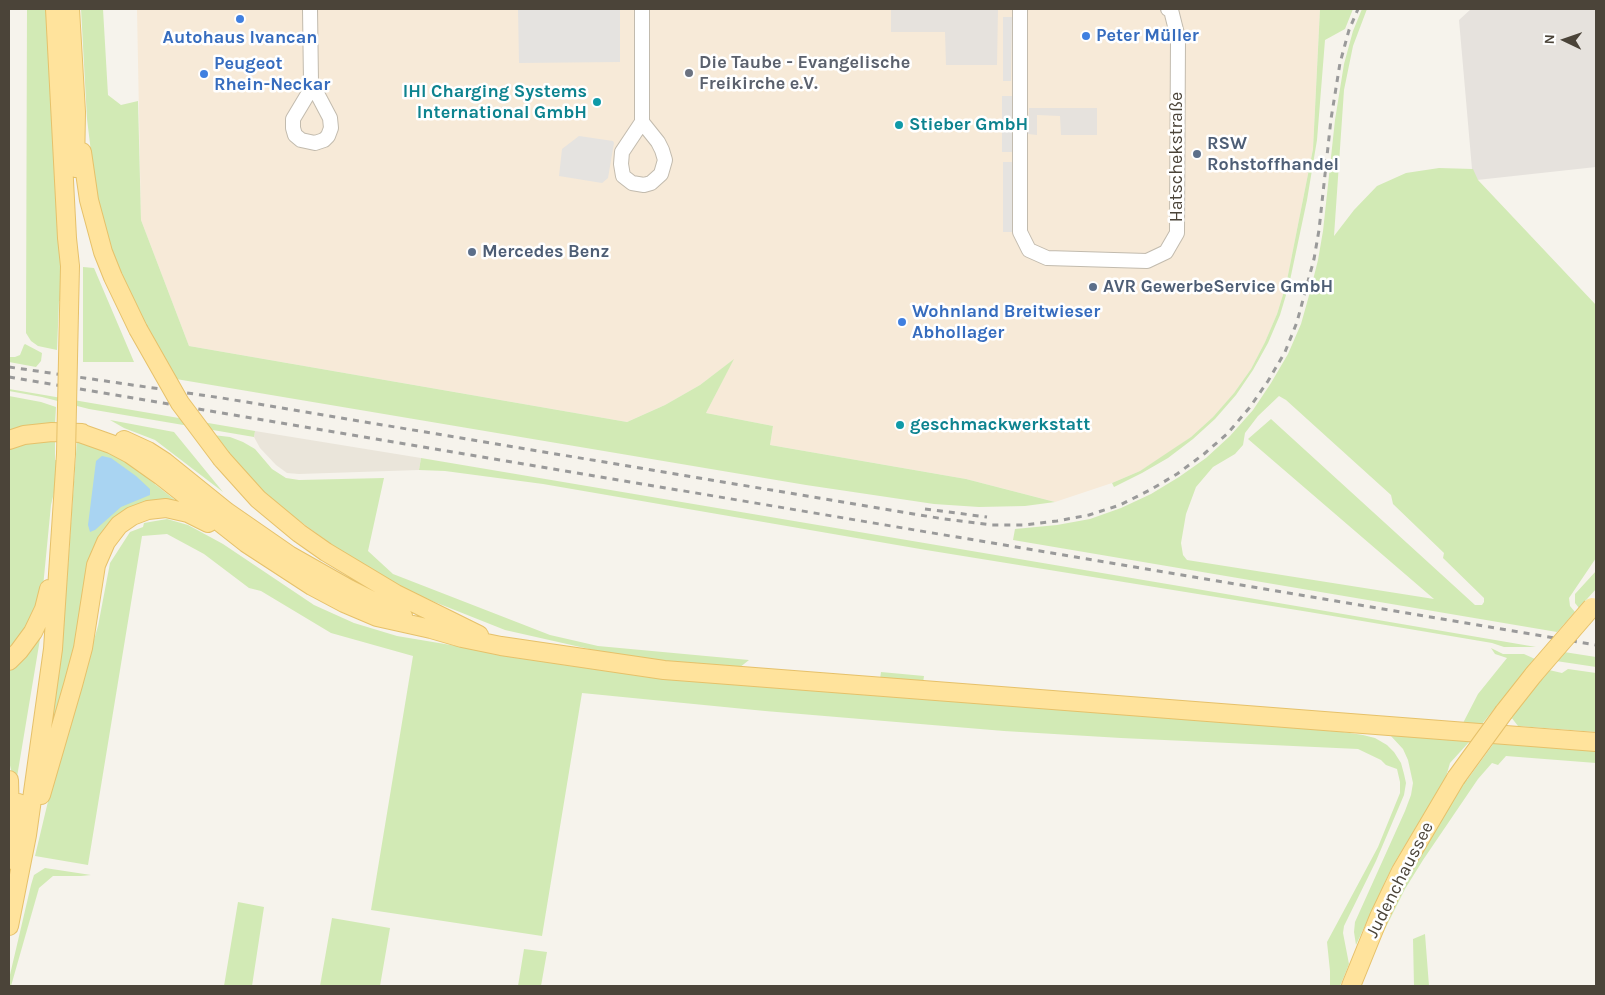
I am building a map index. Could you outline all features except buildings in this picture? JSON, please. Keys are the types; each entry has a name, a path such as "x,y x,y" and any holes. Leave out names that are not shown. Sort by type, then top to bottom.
{"main road":[{"path":"9,926 17,847 53,649 66,454 70,266 55,9"},
{"path":"70,9 76,112 74,238 70,266"},
{"path":"76,112 95,226 112,277 138,329 180,403 222,459 258,499 299,533 326,552 396,594 501,646"},
{"path":"9,440 24,435 52,432 97,432 113,435 148,451 165,462 235,517 289,555 349,589 431,629"},
{"path":"80,433 111,444 130,454 246,543 312,586 344,603 377,617 501,646 580,659 674,671 1596,742"},
{"path":"17,847 36,816 82,648 96,565 106,542 119,525 132,516 148,510 166,508 188,513 246,543"},
{"path":"9,661 33,632 44,609 47,593 58,568"},
{"name":"Judenchaussee","path":"1351,986 1375,925 1401,871 1456,778 1534,674 1594,604"},
{"path":"9,780 17,847"}],"street":[{"path":"310,9 311,82"},
{"path":"642,9 642,122"},
{"name":"Hatschekstraße","path":"1020,9 1020,232 1029,250 1047,258 1147,261 1166,252 1177,233 1178,38 1171,10 1168,9"}],"shaded area":[{"path":"137,9 1320,9 1313,149 1286,285 1277,314 1251,369 1234,393 1213,417 1191,437 1140,471 1112,483 1055,502 966,479 770,445 773,426 706,413 733,360 700,385 665,405 627,422 189,346 141,220"},
{"path":"518,9 620,9 620,62 519,63"},
{"path":"891,9 998,9 997,65 946,65 945,32 891,32"},
{"path":"1471,9 1596,9 1596,167 1477,180 1472,169 1459,20"},
{"path":"1003,17 1012,17 1011,81 1003,81"},
{"path":"1002,96 1012,96 1012,152 1002,152"},
{"path":"1029,108 1097,108 1097,135 1061,135 1060,116 1037,115 1037,135 1028,134"},
{"path":"579,136 613,141 614,143 608,178 602,183 559,176 562,149"},
{"path":"1003,162 1012,162 1012,232 1003,232"},
{"path":"255,431 421,458 419,470 287,473 276,465 260,448 254,437"}],"green space":[{"path":"27,9 48,9 60,242 60,301 57,350 38,346 31,341 26,333"},
{"path":"81,9 103,9 108,95 121,105 138,101 141,220 189,346 627,422 665,405 700,385 734,359 706,413 773,426 770,445 966,479 1055,502 1025,506 979,507 934,504 806,485 176,379 158,352 113,256 96,193 87,119"},
{"path":"1320,9 1353,9 1345,29 1325,40 1317,140 1307,200 1289,285 1280,315 1268,343 1236,395 1215,419 1168,458 1114,487 1112,483 1140,471 1191,437 1213,417 1234,393 1251,369 1265,342 1277,314 1286,285 1313,149"},
{"path":"1362,9 1367,9 1353,46 1344,90 1334,236 1354,210 1377,186 1406,173 1439,168 1473,169 1478,180 1596,305 1596,558 1569,598 1570,606 1575,612 1557,632 1013,540 1015,529 1057,525 1090,519 1121,508 1151,494 1206,458 1230,436 1253,410 1288,354 1301,324 1310,292 1323,231 1335,120 1344,64 1353,31","holes":["1279,396 1286,400 1391,495 1393,504 1444,553 1443,558 1484,598 1482,605 1475,605 1271,419 1248,439 1434,599 1187,560 1183,555 1181,543 1186,514 1196,487 1213,467 1235,454 1243,445 1245,433 1258,416"]},
{"path":"83,267 94,268 134,362 83,362"},
{"path":"25,344 42,353 41,361 36,367 9,362 9,357 20,355"},
{"path":"9,389 255,431 254,437 89,409 9,391"},
{"path":"9,396 56,407 55,425 9,432"},
{"path":"110,420 174,432 223,492 155,440 124,428"},
{"path":"213,435 230,437 255,449 272,469 286,478 299,480 384,478 368,551 393,574 550,635 598,646 749,660 739,668 666,661 598,651 505,630 432,601 401,587 355,560 282,508 245,473"},
{"path":"55,439 55,460 58,460 56,484 51,505 43,587 27,628 9,651 9,449"},
{"path":"77,440 128,458 146,477 185,508 125,512 75,647 50,738 54,684 67,579"},
{"path":"421,458 1536,647 1504,647 1492,643 926,550 543,484 445,471 419,470"},
{"path":"167,519 188,525 223,544 314,605 354,623 397,636 588,668 685,679 1304,726 1363,735 1375,738 1394,752 1401,763 1404,774 1406,783 1404,795 1376,861 1344,926 1343,933 1349,964 1340,986 1330,986 1327,942 1378,847 1400,793 1397,769 1358,749 1004,731 765,711 582,693 542,936 371,910 413,656 331,633 261,591 249,588 204,554 167,534 142,536 88,865 35,856 55,772 98,626 110,563 130,532 143,527 144,523"},
{"path":"1596,571 1596,589 1579,608 1575,603 1575,594"},
{"path":"41,633 16,783 14,783 9,761 9,668"},
{"path":"1491,648 1503,654 1524,654 1535,659 1482,724 1463,723 1478,694 1507,658 1495,654"},
{"path":"1564,652 1596,657 1596,667 1556,661"},
{"path":"1568,669 1596,673 1596,732 1518,726 1511,717 1549,670 1562,673"},
{"path":"881,672 924,676 923,683 880,679"},
{"path":"1390,735 1470,741 1450,763 1446,777 1392,867 1356,945 1355,922 1405,811 1413,783 1408,760 1403,749"},
{"path":"1494,743 1596,750 1596,763 1506,756 1498,765 1492,763 1478,779 1423,860 1405,889 1370,959 1392,902 1464,780 1467,780"},
{"path":"45,868 91,875 53,876 39,888 11,986 9,986 9,979 34,875"},
{"path":"238,902 264,907 252,986 224,986"},
{"path":"332,918 390,928 380,986 320,986"},
{"path":"1425,934 1429,986 1414,986 1413,939"},
{"path":"524,949 547,952 541,986 518,986"}],"water":[{"path":"102,456 111,458 136,476 150,489 150,495 121,507 95,530 90,532 88,525 96,461"}],"railway":[{"path":"9,367 222,398 944,519 992,525 1024,525 1089,515 1120,505 1150,490 1177,474 1204,454 1228,433 1250,407 1285,352 1297,322 1314,259 1331,119 1340,63 1349,30 1358,9"},
{"path":"9,377 1596,645"},
{"path":"925,509 987,517"}],"place":[{"name":"Autohaus Ivancan","path":"240,19"},
{"name":"Peter Müller","path":"1086,36"},
{"name":"Die Taube - Evangelische Freikirche e.V.","path":"689,73"},
{"name":"Peugeot Rhein-Neckar","path":"204,74"},
{"name":"IHI Charging Systems International GmbH","path":"597,102"},
{"name":"Stieber GmbH","path":"899,125"},
{"name":"RSW Rohstoffhandel","path":"1197,154"},
{"name":"Mercedes Benz","path":"472,252"},
{"name":"AVR GewerbeService GmbH","path":"1093,287"},
{"name":"Wohnland Breitwieser Abhollager","path":"902,322"},
{"name":"geschmackwerkstatt","path":"900,425"}]}
